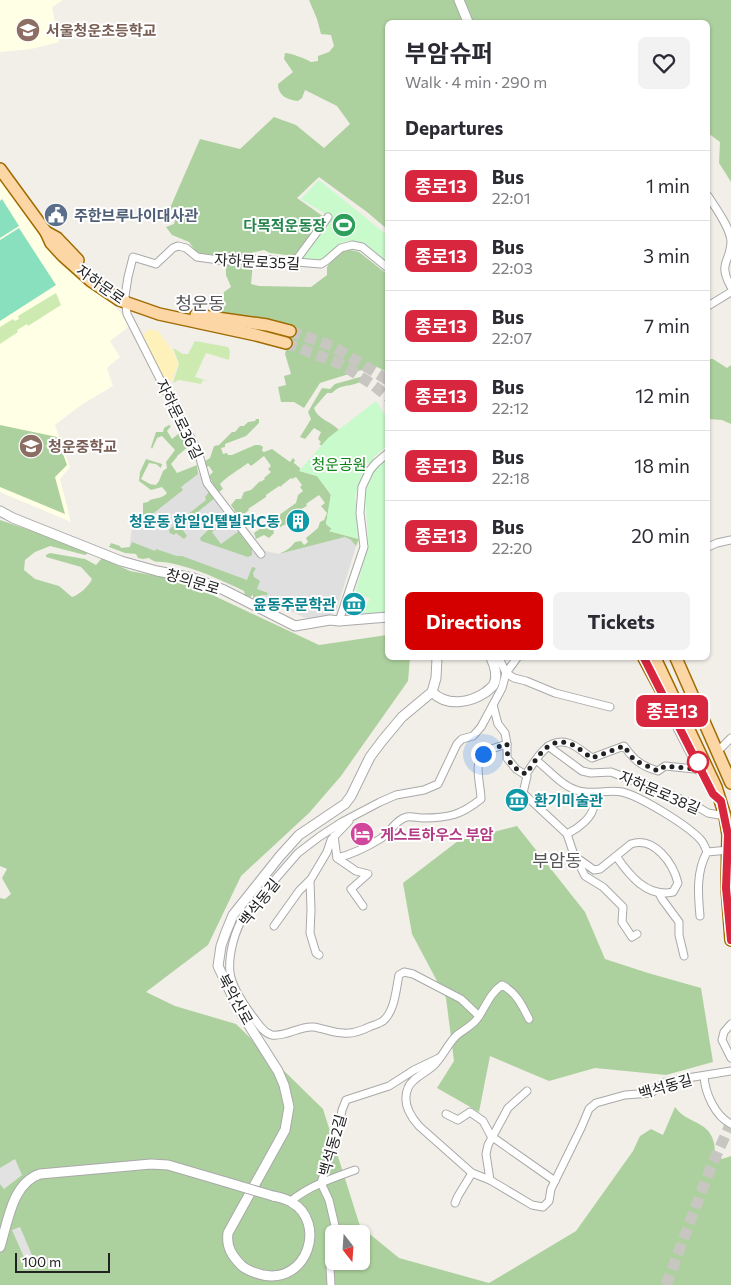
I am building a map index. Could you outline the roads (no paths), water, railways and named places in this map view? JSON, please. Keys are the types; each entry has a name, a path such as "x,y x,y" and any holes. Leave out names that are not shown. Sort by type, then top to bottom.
{"main road":[{"name":"자하문로","path":"0,169 46,232 51,243 90,281 108,294 159,314 286,343"},
{"name":"자하문로","path":"125,300 151,307 267,325 290,331"},
{"path":"645,660 713,794 721,801"},
{"path":"656,660 701,753 728,817"},
{"path":"664,660 713,765 728,817 729,850 726,888 731,940"},
{"path":"677,660 719,750 731,783"}],"street":[{"path":"459,0 467,20"},
{"path":"710,199 718,210 731,242 725,267 725,276 731,286"},
{"path":"294,263 328,217"},
{"name":"자하문로35길","path":"125,300 133,257 156,264 173,248 178,246 186,248 198,257 226,261 259,260 321,264 326,262 341,248 352,245 362,247 385,266"},
{"path":"710,305 731,292"},
{"name":"자하문로36길","path":"125,300 127,314 198,450 207,483 261,554"},
{"path":"339,621 364,547 360,513 362,487 370,470 385,455"},
{"name":"창의문로","path":"0,511 13,518 121,560 157,571 193,578 224,590 295,626 330,620 385,617"},
{"path":"710,546 731,540"},
{"path":"437,660 436,678 432,692 440,698 462,702 477,698 492,688 495,683 496,674 492,660"},
{"path":"500,660 506,673 514,678 555,693 610,707"},
{"name":"백석동길","path":"479,1016 461,999 413,974 404,972 399,975 390,1012 383,1021 360,1031 342,1033 311,1027 279,1035 270,1035 264,1031 252,1015 237,991 230,974 230,961 240,922 298,854 319,836 396,795 424,790 438,784 457,744 462,739 473,736 481,726 502,688 506,673 516,660"},
{"path":"637,934 632,937 622,922 623,907 613,895 585,876 573,852 567,834 523,793 528,776 526,774 548,746 556,742 569,743 592,758 624,746 634,760 658,771 665,766 701,768 688,751 640,660"},
{"name":"북악산로","path":"291,1201 302,1212 308,1227 309,1245 304,1258 296,1267 281,1275 261,1275 245,1268 229,1250 227,1242 228,1233 285,1130 289,1108 284,1085 278,1071 238,1008 221,974 218,966 221,946 233,915 280,856 299,835 345,804 351,796 370,757 382,741 402,717 432,692"},
{"path":"493,705 498,724 505,734 507,758 516,769 526,774"},
{"path":"719,750 731,738"},
{"path":"337,858 352,854 380,838 398,821 408,817 423,818 457,815 470,808 481,799 478,767 483,754 507,744"},
{"path":"719,750 731,744"},
{"name":"자하문로38길","path":"548,746 582,771 591,773 611,772 692,804 708,813 728,817"},
{"path":"536,760 568,786 576,790 594,793 622,792 634,796 694,833 705,844 707,852 702,860 698,880 700,916"},
{"path":"567,834 587,819 594,807 594,793"},
{"path":"274,926 298,891 310,880 327,852 334,836 353,817"},
{"path":"334,836 337,858 356,871 368,874 350,889 363,906"},
{"path":"573,852 585,865 594,870 600,869 630,844 636,842 655,846 675,872 678,883 673,892 662,894 648,890 640,884 616,856"},
{"path":"707,852 729,850"},
{"path":"310,880 310,933 318,955"},
{"path":"659,893 679,922 679,935 684,956"},
{"name":"백석동길","path":"529,1019 510,990 502,985 494,990 476,1020 457,1035 445,1048 435,1065 408,1085 406,1105 419,1126 472,1173 490,1180 532,1205 543,1207 549,1201 551,1189 582,1128 589,1109 596,1103 625,1096 651,1093 663,1083 675,1080 731,1071"},
{"path":"731,1024 724,1032 722,1040 731,1058"},
{"name":"백석동2길","path":"335,1225 329,1200 321,1183 338,1133 342,1110 346,1100 389,1086 441,1056"},
{"name":"백석동길","path":"704,1076 708,1097 715,1108 731,1124"},
{"path":"490,1180 486,1154 492,1136 508,1108 527,1091"},
{"path":"446,1114 458,1120 470,1112 483,1121 492,1136 555,1181"},
{"path":"0,1247 19,1189 27,1180 40,1174 151,1164 168,1165 291,1201 298,1195 321,1183 355,1170"},
{"path":"455,1203 472,1173"},
{"path":"330,1270 331,1285"}],"tunnel":[{"path":"290,331 332,346 385,378"},
{"path":"286,343 341,364 385,395"},
{"path":"666,1285 711,1167 731,1123"}],"place":[{"name":"서울청운초등학교","path":"28,30"},
{"name":"주한브루나이대사관","path":"56,215"},
{"name":"다목적운동장","path":"344,225"},
{"name":"청운중학교","path":"31,446"},
{"name":"청운동 한일인텔빌라C동","path":"298,521"},
{"name":"윤동주문학관","path":"354,604"},
{"name":"환기미술관","path":"517,800"},
{"name":"게스트하우스 부암","path":"362,834"}],"district":[{"name":"청운동","path":"200,303"},
{"name":"부암동","path":"557,860"}],"park label":[{"name":"청운공원","path":"339,464"}]}
